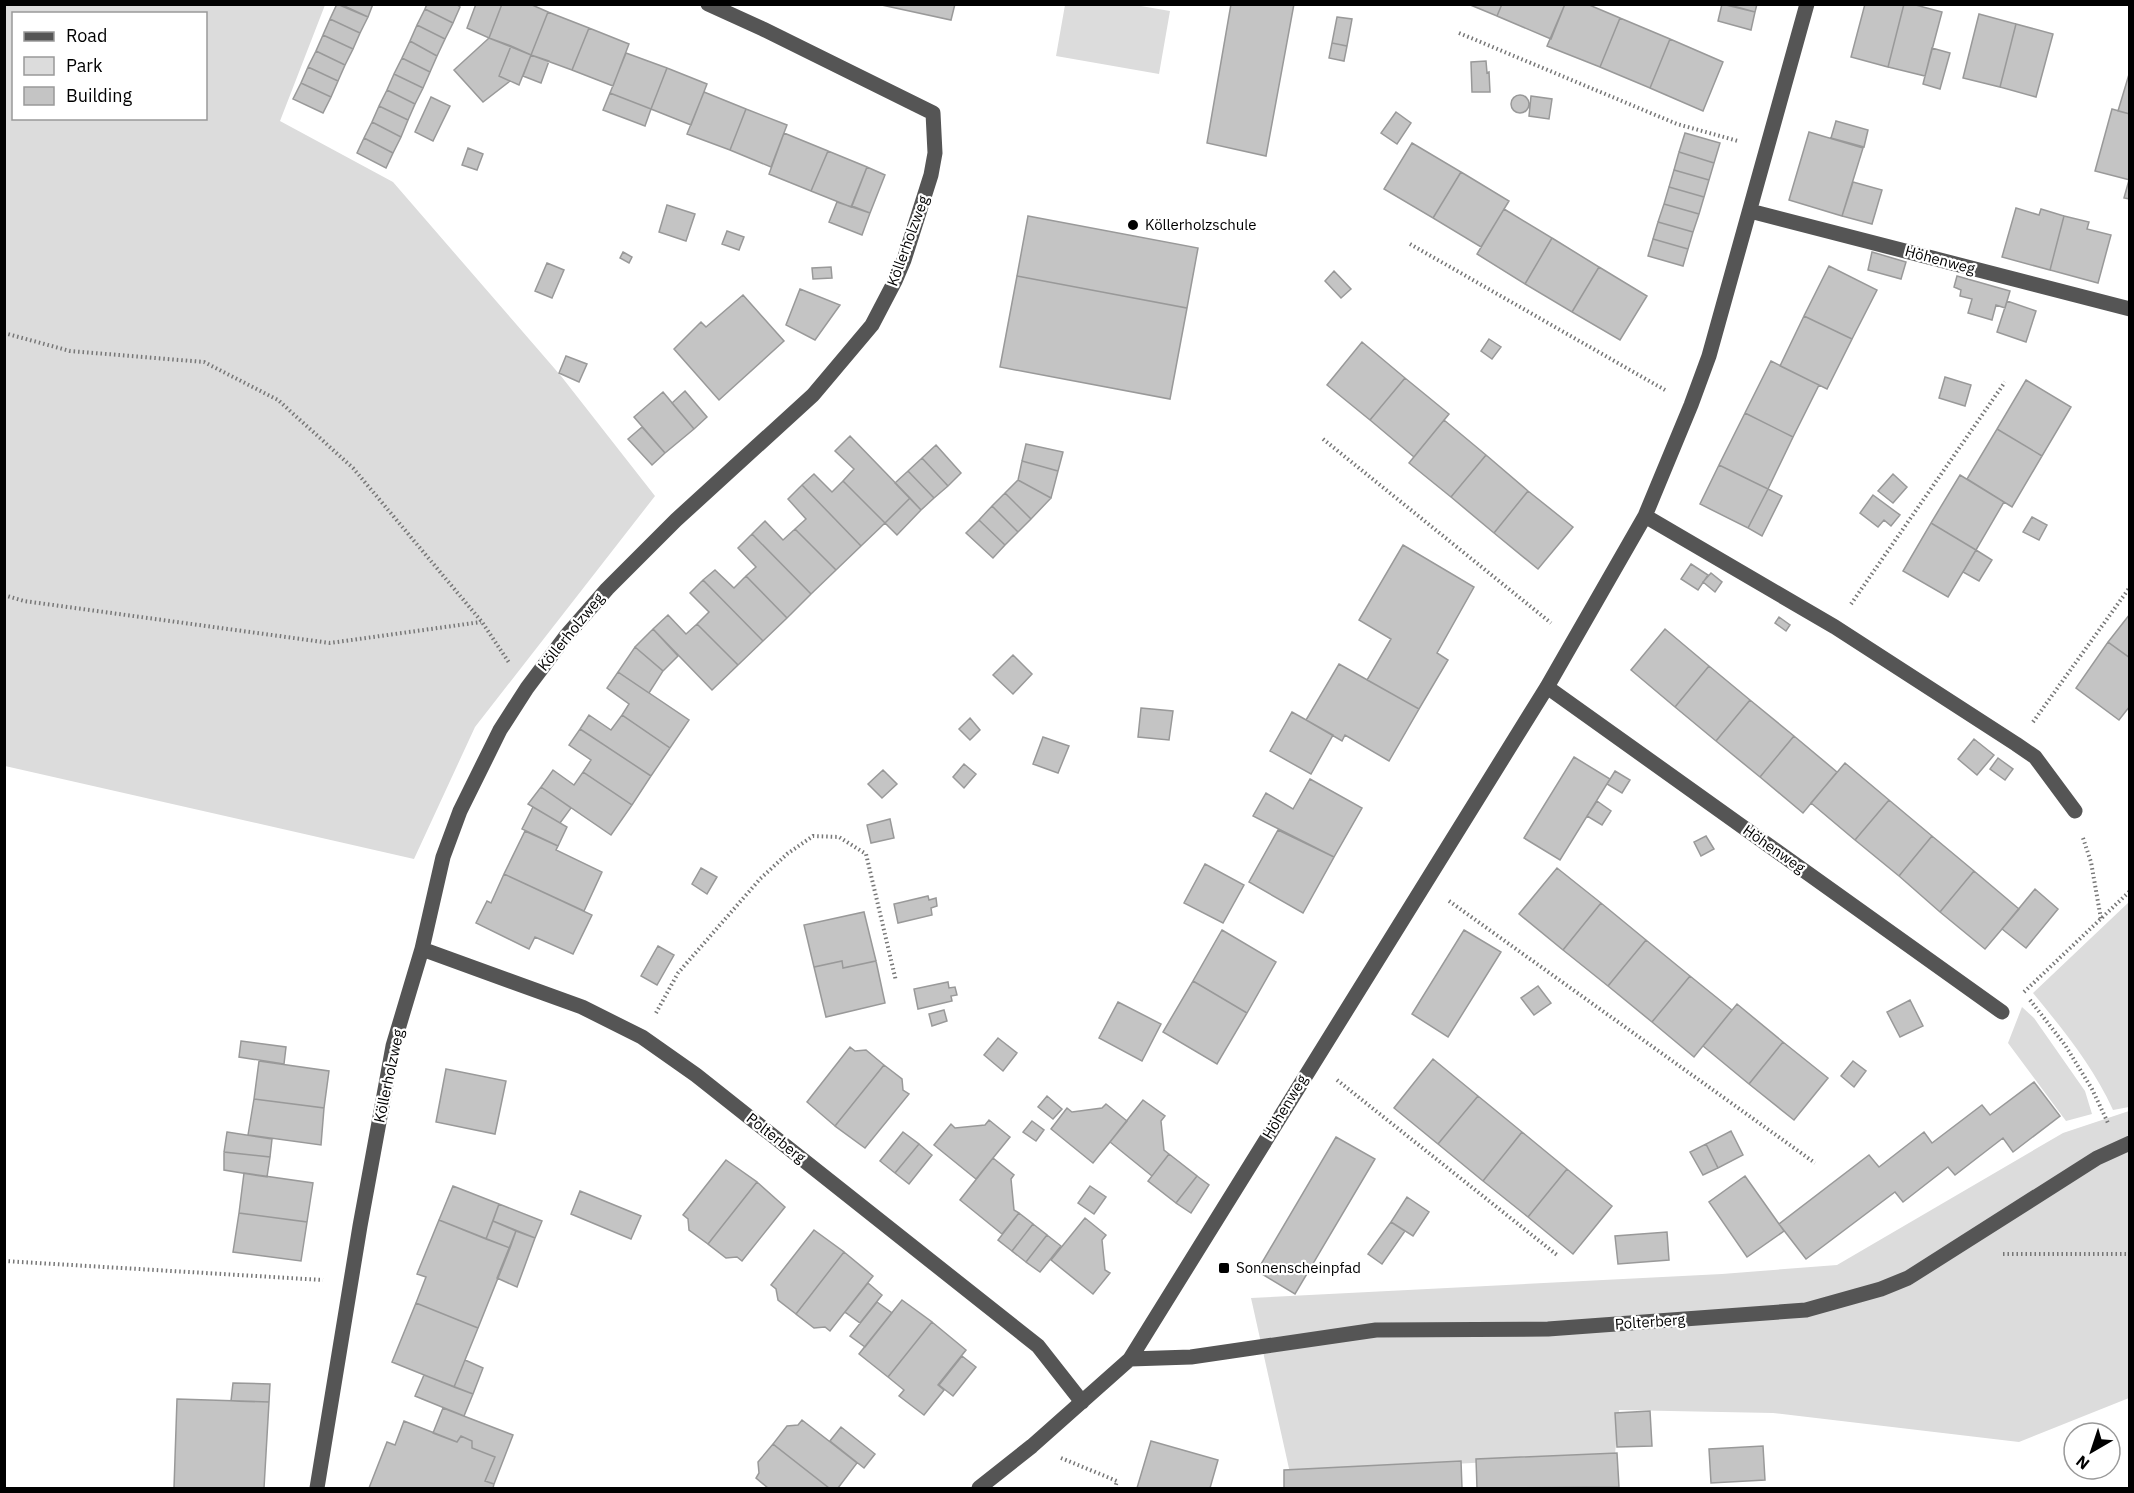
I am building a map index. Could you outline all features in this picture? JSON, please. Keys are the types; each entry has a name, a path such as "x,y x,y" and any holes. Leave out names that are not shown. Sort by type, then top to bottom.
{"street":[{"name":"Köllerholzweg","path":"317,1488 393,1046 422,949 443,857 460,811 500,730 527,688 566,636 607,589 676,520 813,394 865,334 896,282 931,175 935,153 933,113 708,4"},
{"name":"Höhenweg","path":"979,1488 1032,1446 1130,1359 1546,687 1645,516 1709,356 1807,4"},
{"name":"Höhenweg","path":"1750,211 2130,309"},
{"path":"1645,516 1835,627 2035,757 2075,811"},
{"name":"Höhenweg","path":"1546,687 2002,1011"},
{"name":"Polterberg","path":"422,949 582,1007 642,1037 696,1075 1038,1346 1082,1402"},
{"name":"Polterberg","path":"1130,1359 1191,1357 1376,1330 1548,1329 1806,1310 1881,1289 1908,1278 2097,1158 2125,1145"}],"path":[{"path":"1460,33 1677,124 1766,149"},
{"path":"1410,244 1691,405"},
{"path":"4,333 70,351 204,362 278,400 353,468 482,622 527,688"},
{"path":"1835,627 2006,382"},
{"path":"1323,440 1573,641"},
{"path":"2016,744 2130,587"},
{"path":"4,595 24,601 330,643 482,622"},
{"path":"2075,811 2091,862 2101,919"},
{"path":"642,1037 678,973 760,879 787,854 813,836 839,837 866,854 896,981"},
{"path":"1424,884 1815,1163"},
{"path":"2002,1011 2130,891"},
{"path":"2024,992 2065,1045 2125,1145"},
{"path":"1313,1061 1557,1254"},
{"path":"1996,1254 2130,1254"},
{"path":"4,1261 351,1282"},
{"path":"1032,1446 1117,1481 1115,1488"}],"green space":[{"path":"5,4 325,5 280,121 393,182 561,376 655,496 475,727 414,859 5,766"},
{"path":"1065,5 1135,5 1170,11 1159,74 1056,56"},
{"path":"2129,902 2129,1107 2113,1110 2087,1064 2033,993"},
{"path":"2022,1007 2034,1018 2085,1091 2092,1114 2066,1121 2008,1043"},
{"path":"2129,1111 2129,1398 2072,1421 2062,1421 2062,1425 2019,1442 1773,1413 1619,1410 1615,1455 1290,1473 1251,1298 1722,1274 1837,1265 2063,1133"}],"building":[{"path":"337,4 368,17 360,33 330,19"},
{"path":"340,4 373,4 368,17"},
{"path":"427,4 456,4 460,7 453,23 425,9"},
{"path":"476,4 502,4 489,38 467,28"},
{"path":"502,4 530,4 548,12 531,55 489,38"},
{"path":"877,4 955,4 951,20"},
{"path":"1231,4 1294,4 1266,156 1207,143"},
{"path":"1468,4 1502,4 1497,16"},
{"path":"1502,4 1565,4 1551,39 1497,16"},
{"path":"1565,4 1587,4 1620,18 1600,67 1547,46"},
{"path":"1722,4 1755,12 1751,30 1718,21"},
{"path":"1726,4 1757,4 1755,12"},
{"path":"1865,4 1904,4 1888,67 1851,57"},
{"path":"1904,4 1942,12 1925,76 1888,67"},
{"path":"425,9 453,23 445,39 417,25"},
{"path":"548,12 589,28 572,70 531,55"},
{"path":"1979,14 2016,24 2000,87 1963,78"},
{"path":"1337,17 1352,19 1347,46 1332,43"},
{"path":"1620,18 1670,39 1650,88 1600,67"},
{"path":"330,19 360,33 353,49 323,35"},
{"path":"2016,24 2053,34 2036,97 2000,87"},
{"path":"417,25 445,39 437,56 410,41"},
{"path":"589,28 629,44 613,86 572,70"},
{"path":"323,35 353,49 345,65 316,51"},
{"path":"489,38 511,46 499,76 510,81 483,102 454,70"},
{"path":"1670,39 1723,62 1703,111 1650,88"},
{"path":"410,41 437,56 430,72 402,58"},
{"path":"1332,43 1347,46 1344,61 1329,58"},
{"path":"511,46 531,55 519,85 499,76"},
{"path":"1932,48 1950,53 1940,89 1923,84"},
{"path":"316,51 345,65 338,81 308,67"},
{"path":"626,53 667,68 651,109 610,93"},
{"path":"531,55 549,61 541,83 523,76"},
{"path":"402,58 430,72 423,88 394,74"},
{"path":"1486,61 1490,92 1472,92 1471,62"},
{"path":"308,67 338,81 331,97 301,83"},
{"path":"667,68 707,84 691,125 651,109"},
{"path":"2130,71 2130,114 2118,111"},
{"path":"394,74 423,88 415,104 387,90"},
{"path":"301,83 331,97 323,113 293,99"},
{"path":"387,90 415,104 408,120 379,106"},
{"path":"704,92 746,109 730,150 687,134"},
{"path":"610,93 651,109 645,126 603,110"},
{"path":"1516,95 1524,95 1529,100 1527,111 1516,113 1511,108 1511,100"},
{"path":"1531,96 1552,99 1549,119 1529,116"},
{"path":"431,97 450,106 433,141 415,132"},
{"path":"379,106 408,120 401,137 372,122"},
{"path":"746,109 787,125 771,167 730,150"},
{"path":"2112,109 2130,114 2130,180 2095,171"},
{"path":"1396,112 1411,123 1397,144 1381,133"},
{"path":"1836,121 1868,130 1864,147 1831,138"},
{"path":"372,122 401,137 393,153 364,138"},
{"path":"1809,132 1863,148 1842,216 1789,200"},
{"path":"784,133 828,151 811,191 769,174"},
{"path":"1685,133 1720,143 1714,163 1679,152"},
{"path":"364,138 393,153 386,168 357,153"},
{"path":"1412,143 1461,172 1433,218 1384,189"},
{"path":"468,148 483,154 477,170 462,165"},
{"path":"828,151 867,167 851,207 811,191"},
{"path":"1679,152 1714,163 1709,180 1674,170"},
{"path":"867,167 885,175 870,213 852,206"},
{"path":"1674,170 1709,180 1704,197 1669,187"},
{"path":"1461,172 1509,201 1481,247 1433,218"},
{"path":"2130,180 2130,199 2124,198"},
{"path":"1853,182 1882,190 1872,224 1842,216"},
{"path":"1669,187 1704,197 1699,214 1664,204"},
{"path":"837,202 870,213 862,235 829,222"},
{"path":"1664,204 1699,214 1693,232 1658,222"},
{"path":"667,205 695,214 686,241 659,232"},
{"path":"2016,208 2039,215 2041,209 2064,216 2050,270 2002,257"},
{"path":"1504,209 1552,238 1525,284 1477,254"},
{"path":"1028,216 1198,248 1187,308 1017,276"},
{"path":"2064,216 2089,222 2087,229 2111,235 2098,283 2050,270"},
{"path":"1658,222 1693,232 1688,249 1653,239"},
{"path":"727,231 744,237 739,250 722,244"},
{"path":"1552,238 1599,267 1572,312 1525,284"},
{"path":"1653,239 1688,249 1683,266 1648,256"},
{"path":"623,252 632,257 629,263 620,258"},
{"path":"1872,252 1906,262 1901,279 1868,270"},
{"path":"547,263 564,270 552,298 535,291"},
{"path":"1829,266 1877,290 1852,339 1804,316"},
{"path":"831,267 832,278 813,279 812,268"},
{"path":"1599,267 1647,296 1620,340 1572,312"},
{"path":"1334,271 1351,289 1341,298 1325,281"},
{"path":"1017,276 1187,308 1170,399 1000,367"},
{"path":"1957,276 2010,291 2005,308 1996,305 1992,320 1968,313 1972,299 1960,296 1961,290 1954,287"},
{"path":"800,289 840,305 815,340 786,325"},
{"path":"743,295 784,341 719,400 674,349 701,322 706,327"},
{"path":"2007,301 2036,311 2026,342 1997,332"},
{"path":"1804,316 1852,339 1827,389 1780,366"},
{"path":"1489,339 1501,347 1492,359 1481,351"},
{"path":"1362,342 1405,378 1370,420 1327,385"},
{"path":"566,356 587,364 579,382 559,373"},
{"path":"1771,361 1819,385 1793,437 1745,413"},
{"path":"1945,377 1971,385 1965,406 1939,398"},
{"path":"1405,378 1449,414 1414,457 1370,420"},
{"path":"2026,380 2071,407 2042,456 1997,429"},
{"path":"685,391 707,417 694,429 672,403"},
{"path":"663,392 694,429 665,453 634,417"},
{"path":"1745,413 1793,437 1768,489 1719,465"},
{"path":"1444,420 1486,455 1451,497 1409,463"},
{"path":"642,427 665,453 652,465 628,439"},
{"path":"1997,429 2042,456 2012,507 1967,479"},
{"path":"850,436 910,498 885,523 843,481 854,469 835,451"},
{"path":"1026,444 1063,452 1058,471 1022,461"},
{"path":"936,445 961,473 948,486 922,458"},
{"path":"1486,455 1528,491 1494,533 1451,497"},
{"path":"922,458 948,486 934,498 908,471"},
{"path":"1022,461 1058,471 1051,498 1018,480"},
{"path":"1719,465 1768,489 1748,528 1700,504"},
{"path":"908,471 934,498 921,510 895,483"},
{"path":"814,474 832,492 843,481 885,523 861,546 802,485"},
{"path":"1893,474 1907,487 1893,503 1878,491"},
{"path":"1960,475 2004,502 1976,550 1931,523"},
{"path":"1018,480 1051,498 1031,519 1005,493"},
{"path":"802,485 861,546 836,570 795,529 806,519 788,499"},
{"path":"1768,489 1782,496 1762,536 1748,528"},
{"path":"1528,491 1573,527 1538,569 1494,533"},
{"path":"1005,493 1031,519 1018,532 992,506"},
{"path":"1873,495 1900,515 1891,526 1884,520 1878,527 1860,513"},
{"path":"910,498 921,510 897,535 885,523"},
{"path":"992,506 1018,532 1005,545 979,520"},
{"path":"2032,517 2047,525 2039,540 2023,532"},
{"path":"979,520 1005,545 993,558 966,533"},
{"path":"765,521 783,540 795,529 836,570 811,594 752,534"},
{"path":"1931,523 1976,550 1948,597 1903,571"},
{"path":"752,534 811,594 787,618 746,576 756,567 738,548"},
{"path":"1403,545 1474,587 1437,653 1448,660 1419,709 1367,680 1391,639 1359,620"},
{"path":"1976,550 1992,560 1979,581 1963,572"},
{"path":"1691,564 1708,575 1698,590 1681,579"},
{"path":"715,570 734,588 746,576 787,618 763,641 703,580"},
{"path":"1711,573 1722,582 1715,592 1703,582"},
{"path":"703,580 763,641 738,665 697,624 709,612 690,593"},
{"path":"2130,614 2130,658 2108,642"},
{"path":"668,615 686,634 697,624 738,665 712,690 653,629"},
{"path":"1779,617 1790,625 1786,631 1775,623"},
{"path":"653,629 678,656 663,671 635,647"},
{"path":"1665,629 1709,666 1675,707 1631,670"},
{"path":"2108,642 2130,658 2130,706 2119,720 2076,688"},
{"path":"635,647 663,671 649,693 618,672"},
{"path":"1013,655 1032,674 1013,694 993,675"},
{"path":"1339,664 1419,709 1389,761 1345,735 1342,741 1306,720"},
{"path":"1709,666 1750,700 1716,741 1675,707"},
{"path":"618,672 689,720 670,748 622,715 629,704 607,688"},
{"path":"1750,700 1794,736 1760,777 1716,741"},
{"path":"1141,708 1173,711 1169,740 1138,737"},
{"path":"1292,712 1333,735 1311,774 1270,751"},
{"path":"589,715 611,730 622,715 670,748 651,776 580,729"},
{"path":"970,718 980,730 970,740 959,729"},
{"path":"580,729 651,776 632,805 583,772 591,760 569,745"},
{"path":"1794,736 1837,772 1803,813 1760,777"},
{"path":"1043,737 1069,746 1058,773 1033,764"},
{"path":"1974,739 1994,755 1977,775 1958,759"},
{"path":"1574,757 1610,779 1560,860 1524,838"},
{"path":"1998,758 2013,769 2005,780 1990,769"},
{"path":"1845,763 1889,800 1855,840 1811,803"},
{"path":"964,764 976,774 964,788 953,777"},
{"path":"553,770 574,785 583,772 632,805 611,835 541,787"},
{"path":"883,770 897,784 882,798 868,784"},
{"path":"1615,771 1630,780 1622,793 1607,784"},
{"path":"1310,779 1362,808 1334,857 1253,816 1266,793 1293,809"},
{"path":"541,787 571,808 560,823 528,804"},
{"path":"1889,800 1932,836 1899,876 1855,840"},
{"path":"1597,801 1611,811 1602,825 1587,816"},
{"path":"533,807 567,827 558,846 522,829"},
{"path":"890,819 894,838 871,843 867,825"},
{"path":"1278,830 1334,857 1303,913 1249,882"},
{"path":"525,831 558,846 556,850 602,872 584,911 504,874"},
{"path":"1706,836 1714,849 1701,856 1694,842"},
{"path":"1932,836 1974,871 1940,912 1899,876"},
{"path":"1205,864 1244,885 1223,923 1184,903"},
{"path":"701,868 717,877 707,894 692,884"},
{"path":"1557,868 1601,903 1563,950 1519,914"},
{"path":"1974,871 2019,909 1985,949 1940,912"},
{"path":"504,874 592,915 573,954 535,937 529,949 476,923 487,901 491,903"},
{"path":"2035,889 2058,909 2026,948 2002,929"},
{"path":"928,896 929,900 936,898 937,906 931,908 932,915 898,923 894,904"},
{"path":"1601,903 1646,940 1608,986 1563,950"},
{"path":"864,912 876,961 843,968 842,961 814,967 804,925"},
{"path":"1222,930 1276,962 1247,1013 1193,981"},
{"path":"1464,930 1501,952 1448,1037 1412,1014"},
{"path":"1646,940 1690,976 1652,1022 1608,986"},
{"path":"658,946 674,955 657,985 641,976"},
{"path":"842,961 843,968 876,961 885,1003 826,1017 814,967"},
{"path":"1690,976 1732,1010 1694,1057 1652,1022"},
{"path":"1193,981 1247,1013 1217,1064 1163,1032"},
{"path":"948,982 949,988 955,987 957,995 951,996 952,1001 918,1009 914,989"},
{"path":"1538,986 1551,1003 1534,1015 1521,998"},
{"path":"1910,1000 1923,1026 1900,1037 1887,1012"},
{"path":"1118,1002 1161,1024 1142,1061 1099,1038"},
{"path":"1737,1004 1783,1042 1749,1084 1703,1046"},
{"path":"944,1010 947,1021 932,1026 929,1014"},
{"path":"998,1038 1017,1053 1003,1071 984,1055"},
{"path":"241,1041 286,1047 284,1064 239,1057"},
{"path":"1783,1042 1828,1078 1794,1120 1749,1084"},
{"path":"850,1047 855,1051 866,1050 884,1065 835,1126 807,1102"},
{"path":"1433,1059 1478,1096 1438,1144 1394,1108"},
{"path":"259,1061 329,1071 324,1108 254,1099"},
{"path":"1853,1061 1866,1071 1854,1087 1841,1076"},
{"path":"884,1065 902,1079 903,1090 909,1094 865,1148 835,1126"},
{"path":"446,1069 506,1081 495,1134 436,1122"},
{"path":"2034,1082 2060,1116 2013,1152 2003,1138 1955,1175 1948,1167 1903,1202 1895,1192 1806,1259 1779,1224 1869,1155 1879,1167 1924,1132 1932,1143 1982,1105 1990,1115"},
{"path":"1047,1096 1062,1109 1053,1119 1038,1107"},
{"path":"1478,1096 1522,1132 1483,1181 1438,1144"},
{"path":"254,1099 324,1108 321,1145 248,1135"},
{"path":"1143,1100 1165,1116 1161,1121 1164,1150 1169,1154 1152,1176 1110,1142"},
{"path":"1106,1104 1127,1121 1093,1163 1051,1129 1067,1108 1072,1112 1102,1108"},
{"path":"989,1120 1010,1137 976,1179 934,1145 951,1124 955,1128 985,1125"},
{"path":"1032,1121 1044,1130 1036,1141 1023,1132"},
{"path":"1731,1131 1743,1155 1718,1168 1706,1144"},
{"path":"227,1132 272,1139 270,1157 224,1152"},
{"path":"903,1132 919,1144 895,1173 880,1161"},
{"path":"1522,1132 1567,1169 1528,1217 1483,1181"},
{"path":"1336,1137 1375,1159 1295,1294 1257,1271"},
{"path":"919,1144 932,1155 909,1184 895,1173"},
{"path":"1706,1144 1718,1168 1703,1175 1690,1152"},
{"path":"224,1152 270,1157 267,1177 224,1170"},
{"path":"1169,1154 1197,1176 1176,1203 1148,1181"},
{"path":"993,1158 1014,1175 1011,1179 1014,1210 1019,1213 1002,1234 960,1200"},
{"path":"726,1160 757,1182 708,1244 689,1230 688,1219 683,1215"},
{"path":"1567,1169 1612,1206 1573,1254 1528,1217"},
{"path":"244,1173 313,1183 307,1222 239,1213"},
{"path":"1197,1176 1209,1185 1191,1213 1176,1203"},
{"path":"1745,1176 1784,1231 1747,1257 1709,1202"},
{"path":"757,1182 785,1207 742,1261 737,1257 726,1258 708,1244"},
{"path":"453,1186 499,1204 486,1239 439,1220"},
{"path":"1090,1186 1106,1197 1094,1214 1078,1203"},
{"path":"580,1191 641,1216 631,1239 571,1214"},
{"path":"1407,1197 1429,1212 1413,1236 1391,1222"},
{"path":"499,1204 542,1221 535,1238 493,1221"},
{"path":"239,1213 307,1222 301,1261 233,1252"},
{"path":"1019,1213 1033,1224 1012,1251 998,1240"},
{"path":"1085,1218 1106,1235 1102,1240 1105,1270 1110,1273 1093,1294 1051,1260"},
{"path":"439,1220 510,1248 478,1328 416,1303 426,1277 417,1274"},
{"path":"493,1221 516,1231 510,1248 486,1239"},
{"path":"1391,1222 1405,1231 1382,1264 1368,1254"},
{"path":"1033,1224 1047,1235 1026,1262 1012,1251"},
{"path":"814,1230 844,1252 796,1314 778,1300 776,1289 771,1285"},
{"path":"516,1231 535,1238 517,1287 497,1278"},
{"path":"1667,1232 1669,1260 1618,1264 1615,1236"},
{"path":"1047,1235 1061,1246 1040,1272 1026,1262"},
{"path":"844,1252 873,1276 830,1331 825,1327 814,1328 796,1314"},
{"path":"868,1283 882,1295 860,1323 845,1312"},
{"path":"902,1300 932,1322 888,1377 859,1354"},
{"path":"877,1302 892,1313 865,1347 850,1336"},
{"path":"416,1303 478,1328 454,1387 392,1362"},
{"path":"932,1322 966,1350 938,1385 944,1390 924,1415 899,1396 904,1390 888,1377"},
{"path":"962,1356 976,1367 953,1396 939,1385"},
{"path":"465,1360 483,1368 473,1394 454,1387"},
{"path":"424,1375 473,1394 464,1416 415,1396"},
{"path":"233,1383 270,1384 269,1402 231,1401"},
{"path":"177,1399 269,1402 264,1488 174,1488"},
{"path":"443,1408 513,1435 494,1484 485,1481 495,1457 472,1448 472,1441 461,1436 457,1442 433,1433"},
{"path":"1650,1411 1652,1446 1617,1447 1615,1413"},
{"path":"802,1420 857,1463 838,1488 829,1488 773,1444 787,1426 798,1425"},
{"path":"404,1421 457,1442 461,1436 472,1441 472,1448 495,1457 485,1481 494,1484 493,1488 369,1488 387,1442 395,1445"},
{"path":"841,1427 875,1454 864,1468 830,1441"},
{"path":"1151,1441 1218,1460 1210,1488 1137,1488"},
{"path":"773,1444 829,1488 768,1488 756,1478 759,1473 758,1462"},
{"path":"1763,1446 1765,1480 1711,1483 1709,1449"},
{"path":"1617,1453 1619,1487 1477,1488 1476,1459"},
{"path":"1461,1461 1462,1488 1284,1488 1284,1470"}],"place":[{"name":"Köllerholzschule","path":"1133,225"},
{"name":"Sonnenscheinpfad","path":"1224,1268"}]}
